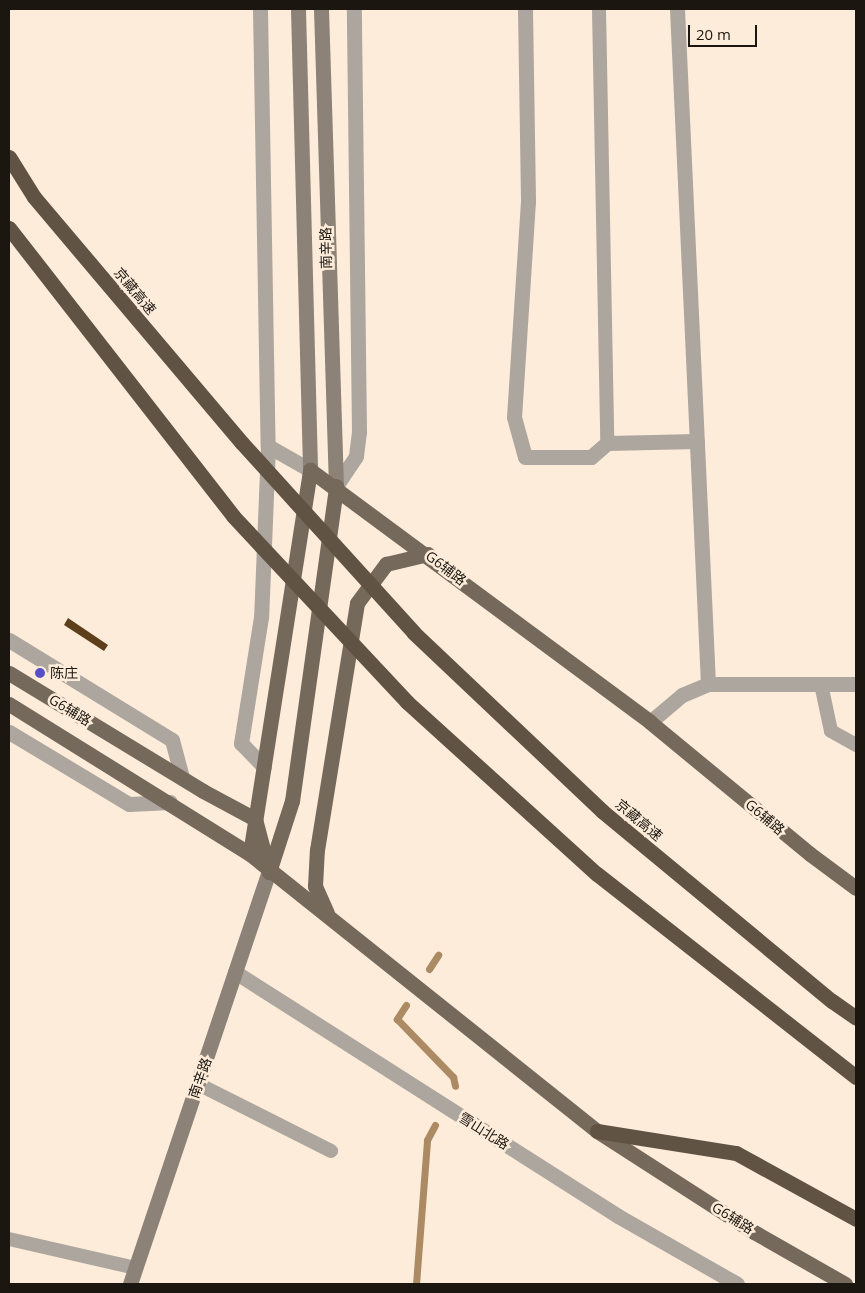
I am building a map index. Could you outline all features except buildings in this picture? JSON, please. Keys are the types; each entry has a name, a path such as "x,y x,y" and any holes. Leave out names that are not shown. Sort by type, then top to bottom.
{"highway":[{"name":"京藏高速","path":"9,157 34,197 242,443 414,633 602,811 832,1001 856,1018"},
{"path":"9,228 233,516 407,702 597,874 856,1077"},
{"path":"597,1131 736,1153 856,1219"}],"main road":[{"name":"南辛路","path":"298,9 310,470"},
{"name":"南辛路","path":"321,9 336,486"},
{"name":"G6辅路","path":"310,470 336,486 428,554 650,722 810,854 856,888"},
{"path":"250,854 310,470"},
{"path":"269,872 292,801 336,486"},
{"path":"329,916 315,886 317,850 356,603 386,564 428,554"},
{"name":"G6辅路","path":"9,672 182,778 256,819"},
{"name":"G6辅路","path":"9,704 170,802 250,854 269,872 329,916 597,1131 754,1232 845,1284"},
{"path":"256,819 269,872"},
{"name":"南辛路","path":"130,1284 269,872"}],"street":[{"path":"260,9 268,446 261,617 241,744 264,767"},
{"path":"336,486 356,456 359,432 354,9"},
{"path":"525,9 528,201 514,417 525,457 591,457 608,442 697,441"},
{"path":"678,9 708,684"},
{"path":"268,446 310,470"},
{"name":"G6辅路","path":"9,640 172,740 182,778"},
{"path":"650,722 682,695 708,684 856,684"},
{"path":"9,732 128,804 170,802"},
{"name":"雪山北路","path":"235,972 618,1216 737,1284"}],"lane":[{"path":"599,9 608,442"},
{"path":"821,684 831,731 856,745"},
{"path":"198,1084 331,1151"},
{"path":"9,1240 136,1268"}],"waterway":[{"path":"429,969 438,955"},
{"path":"406,1005 397,1019 453,1077 455,1086"},
{"path":"416,1284 427,1140 435,1125"}],"place":[{"name":"陈庄","path":"40,673"}]}
